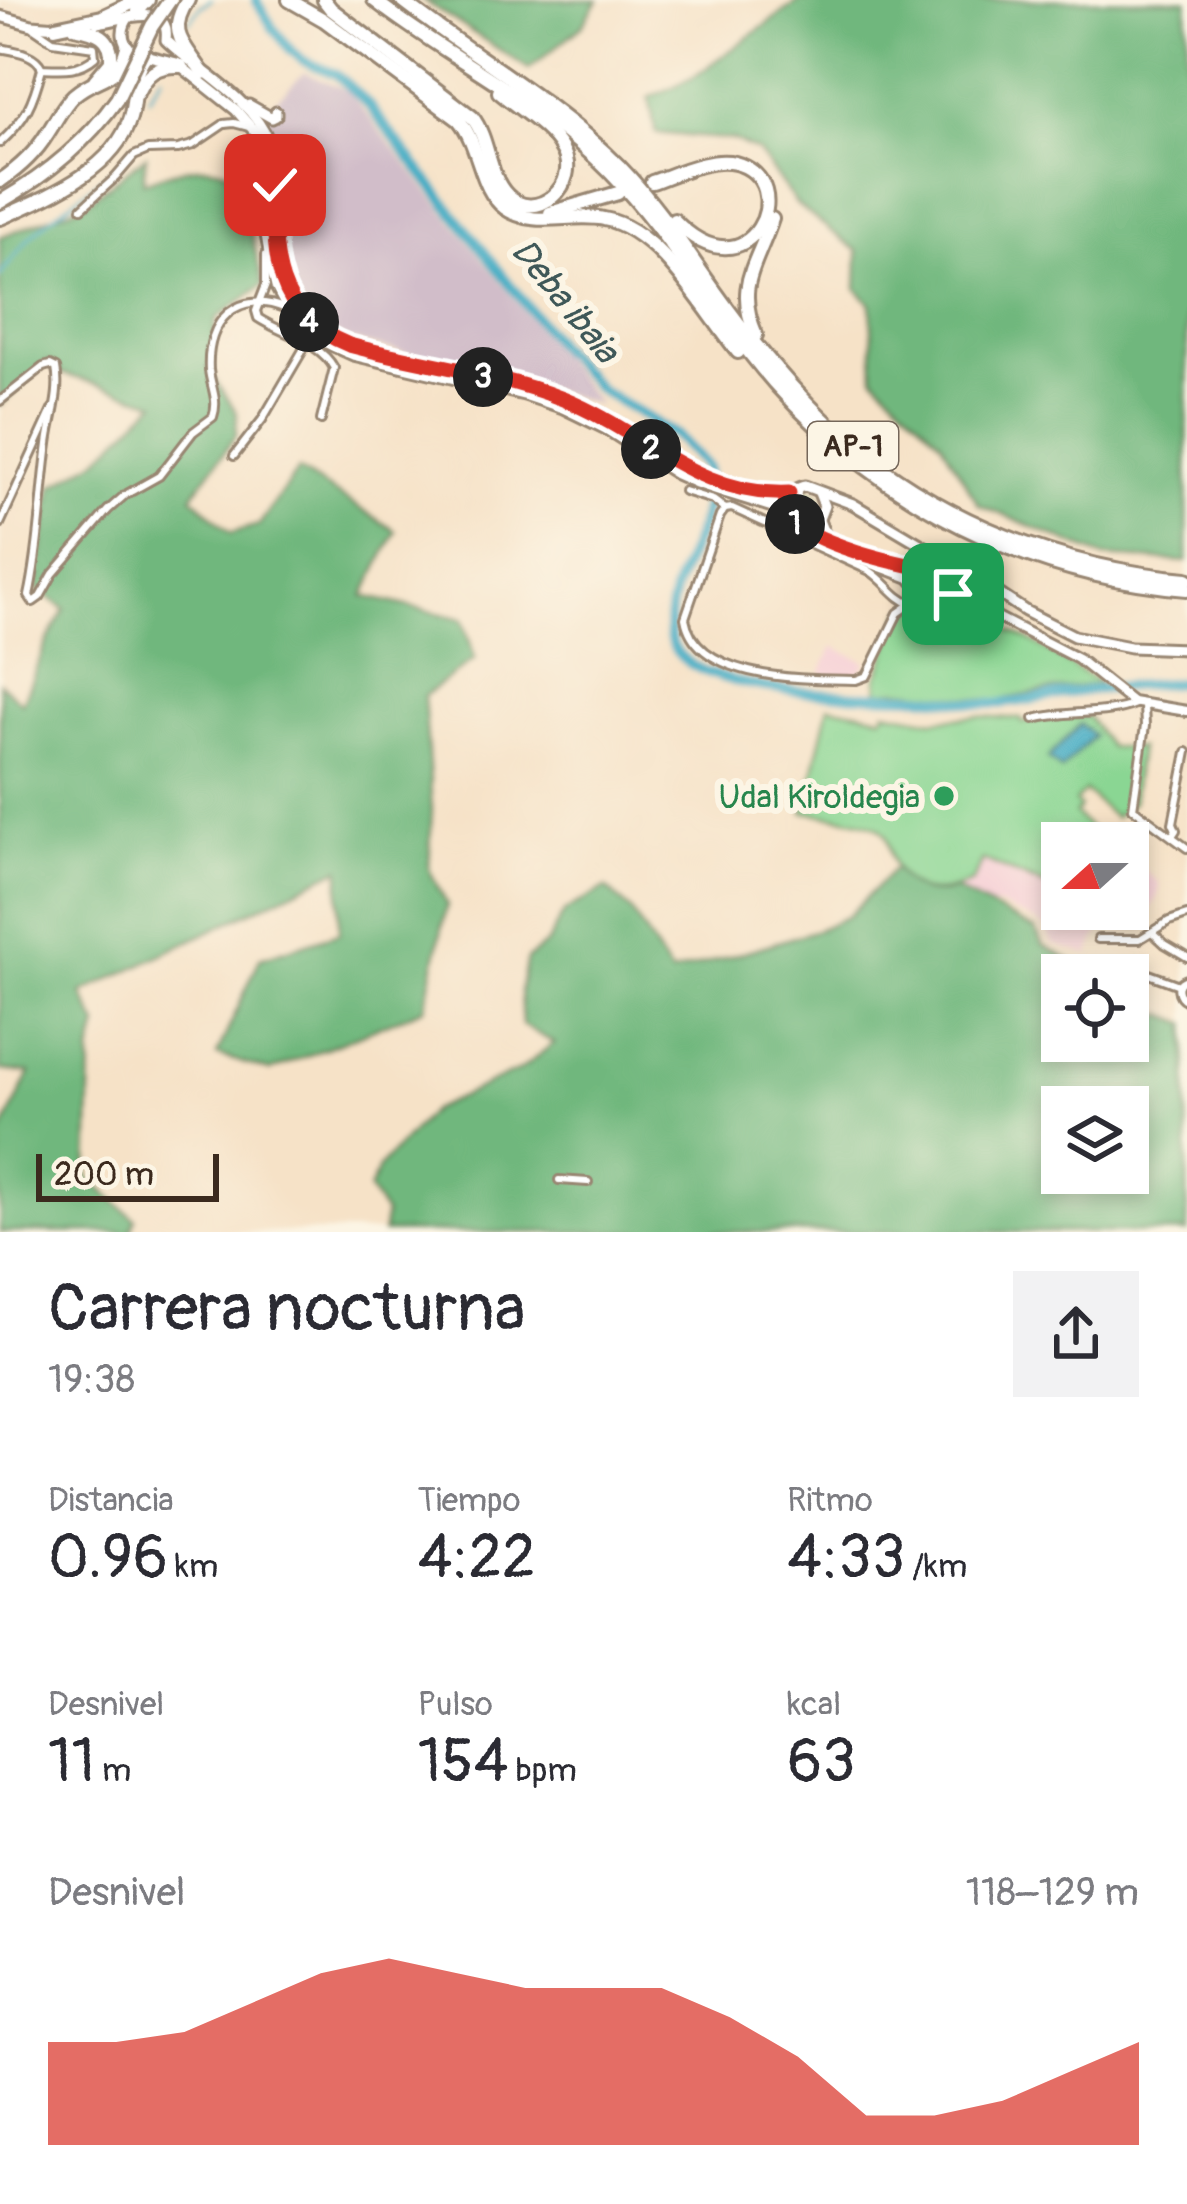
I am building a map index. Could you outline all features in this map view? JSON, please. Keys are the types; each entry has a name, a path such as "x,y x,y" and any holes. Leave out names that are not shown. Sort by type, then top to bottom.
{"highway":[{"path":"0,202 83,139 113,98 166,0"},
{"path":"167,35 172,11 184,0"},
{"path":"184,0 178,34 203,73"},
{"path":"289,0 326,10"},
{"path":"307,0 472,118 484,137 502,189 525,211 543,220 600,218 639,233 770,388 817,434 839,448"},
{"name":"AP-1","path":"374,0 560,127 612,174 664,235 779,389 839,448 890,486 944,518 1024,555 1118,580 1187,589"},
{"name":"AP-1","path":"401,0 551,107 620,167 818,415 906,485 1028,545 1119,570 1187,579"},
{"path":"55,27 139,6"},
{"path":"74,27 102,35 110,46 110,61 91,84"},
{"path":"0,181 33,154 70,98 115,73 125,42"},
{"path":"134,100 136,69 148,55"},
{"path":"461,61 562,147 568,170 562,188 525,211"},
{"path":"0,218 103,161 124,132 144,79 164,66 181,65"},
{"path":"620,167 700,242 727,248 750,238 763,224 766,200 758,178 734,162 712,163 650,180 722,155 741,158 763,173 772,193 773,216 748,277 746,303 764,353"},
{"path":"525,211 615,191"}],"main road":[{"path":"139,6 157,14 167,35 203,73 272,118 276,112"},
{"path":"74,27 110,21 139,6"},
{"path":"125,42 124,24 139,6"},
{"path":"0,16 32,25 100,28 139,55 181,65 253,128 265,160 267,247 276,287 289,311 318,339 353,355 563,408 718,491 785,511"},
{"path":"148,55 163,47 167,35"},
{"path":"217,83 251,112 269,142 275,171 279,269 290,298 309,322 349,345 564,400 610,422 687,474"},
{"path":"718,491 789,493 805,486 853,504 1074,636 1130,647 1187,650"},
{"path":"789,493 785,511 802,526 843,508 864,513"},
{"path":"819,493 824,506 821,516"}],"street":[{"path":"32,25 53,40 88,44 96,52 81,66 42,68"},
{"path":"0,48 22,52 42,68 29,110 0,143"},
{"path":"220,97 227,116 224,124"},
{"path":"82,208 134,156 187,147 224,124 253,128"},
{"path":"267,247 266,285 258,318 332,361 321,420"},
{"path":"0,400 43,367 55,366 58,374 37,563 28,596 32,602 111,506 159,476 192,433 213,417 217,403 209,367 213,336 230,312 249,301 273,303 289,311"},
{"path":"234,456 272,405 303,350 303,341"},
{"path":"0,524 55,405"},
{"path":"687,491 718,491 725,509"},
{"path":"930,570 918,588 904,597 871,572 725,509 685,619 688,633 706,654 776,678 856,680 867,676 898,613 940,600 950,592"},
{"path":"821,516 825,534 835,544"},
{"path":"802,526 828,543 945,573 950,592"},
{"path":"857,550 918,588"},
{"path":"902,563 923,596 931,600"},
{"path":"887,584 894,595 913,605"},
{"path":"950,592 1078,659 1140,705 1145,726 1133,808 1187,848"},
{"path":"1034,719 1140,705 1187,711"},
{"path":"1172,836 1184,792 1180,783 1187,752"},
{"path":"1098,939 1136,940 1187,915"},
{"path":"1153,933 1187,956"},
{"path":"1149,974 1183,982 1179,994 1187,1001"},
{"path":"559,1180 588,1182"}],"shaded area":[{"path":"305,72 348,91 599,405 351,340 310,316 290,286 284,264 281,156 259,116"},
{"path":"833,646 866,662 857,676 820,675"},
{"path":"982,859 1041,884 1041,924 1000,906 980,906 955,890 972,881"},
{"path":"1149,874 1159,883 1149,911"},
{"path":"1046,930 1100,930 1089,954 1053,944"}],"green space":[{"path":"423,0 598,0 583,25 529,69"},
{"path":"800,0 1187,0 1187,562 1104,557 979,505 941,441 874,376 871,304 857,289 858,251 797,205 758,152 733,140 656,133 649,98 694,77"},
{"path":"146,156 143,182 195,167 227,171 234,194 242,192 263,285 216,319 211,374 237,413 236,436 192,496 231,533 259,525 298,470 396,531 364,596 463,619 475,659 424,696 432,809 429,869 447,905 425,1008 270,1071 217,1055 260,958 339,933 340,868 82,993 98,1026 91,1053 88,1177 135,1219 131,1232 0,1232 0,1137 30,1073 0,1070 0,683 22,703 65,609 36,589 52,487 97,460 156,402 60,373 48,361 0,405 0,237 86,203"},
{"path":"805,490 816,495 821,506 816,517 805,522 794,517 789,506 794,495"},
{"path":"919,606 960,607 1033,642 1101,684 997,701 878,692 877,678 900,617 903,611"},
{"name":"Udal Kiroldegia","path":"829,706 933,720 977,716 1021,719 1022,723 1054,716 1088,717 1109,747 1139,748 1132,802 1114,818 1085,791 1075,802 1080,807 1075,814 1083,822 1041,822 1041,884 983,860 972,882 937,892 916,889 899,874 879,828 804,812"},
{"path":"895,868 921,890 955,890 1036,930 1043,945 1059,954 1041,954 1041,1062 1149,1062 1149,1024 1163,1014 1187,1023 1187,1232 383,1232 385,1214 369,1190 379,1167 432,1110 521,1069 554,1043 522,1025 520,990 527,959 547,943 565,911 606,888 631,911 671,974 814,931 848,916"}],"water":[{"path":"1080,724 1093,736 1061,770 1048,758"}],"waterway":[{"path":"190,21 211,0"},
{"name":"Deba ibaia","path":"256,0 291,50 336,74 367,103 561,349 599,389 676,435 707,468 702,520 676,585 669,619 670,636 681,656 705,671 777,689 986,704 1187,682"},
{"path":"149,97 162,75"},
{"path":"0,276 28,239 113,170"}],"tunnel":[{"path":"613,188 648,178"}],"place":[{"name":"Udal Kiroldegia","path":"944,796"}],"route":[{"path":"275,185 274,232 283,284 298,311 320,331 349,345 547,394 610,422 701,476 758,492 789,493 785,511 796,524 828,543 943,572 953,594"}]}
